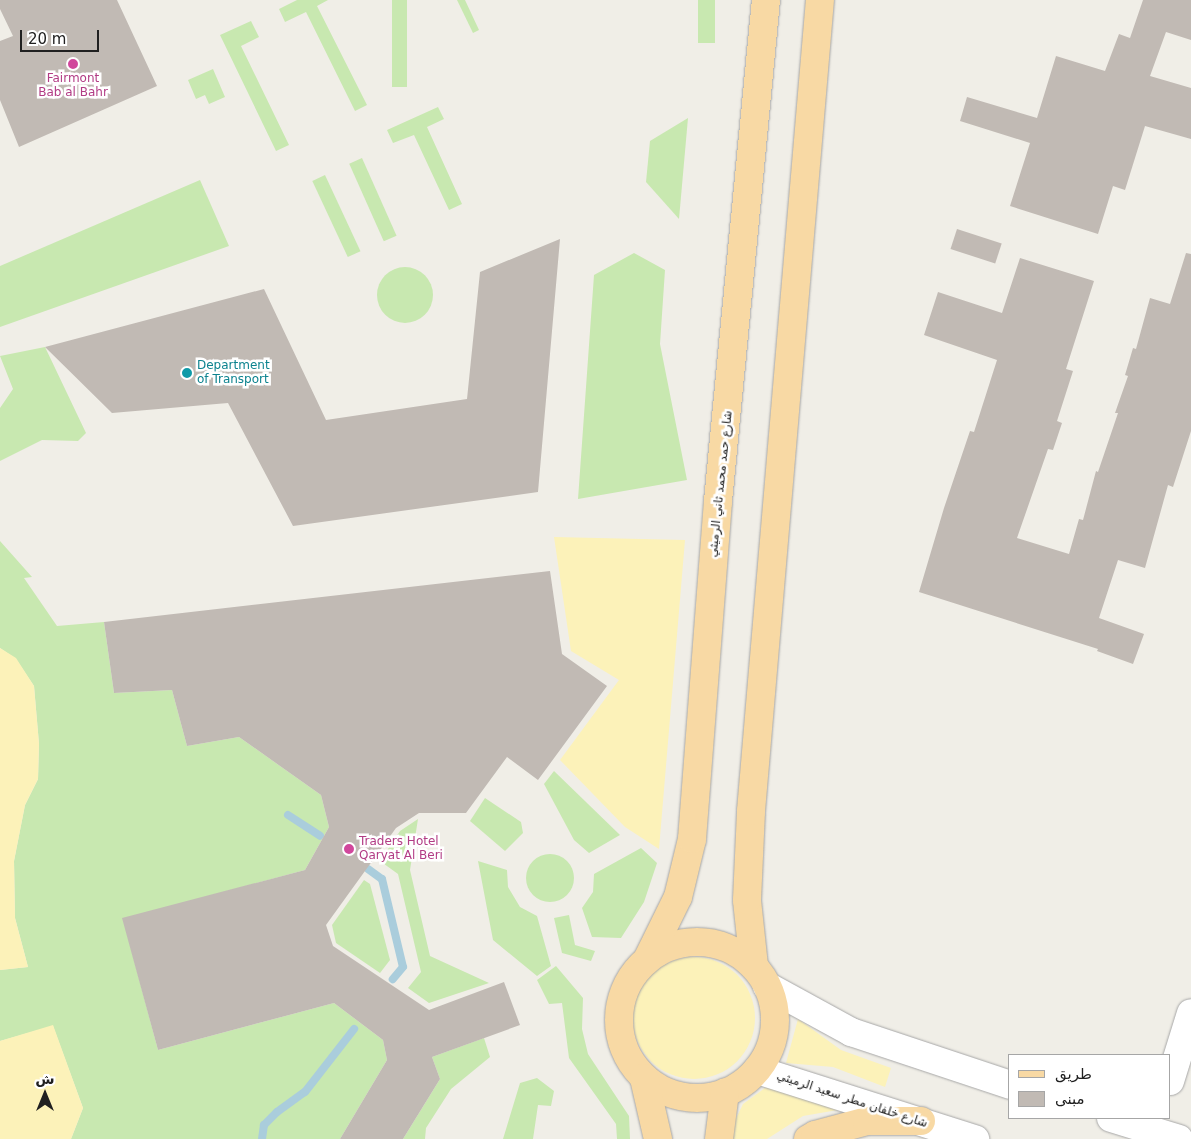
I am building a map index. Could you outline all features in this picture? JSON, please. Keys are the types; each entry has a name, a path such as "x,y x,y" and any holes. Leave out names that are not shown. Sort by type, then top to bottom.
{"main road":[{"name":"شارع حمد محمد ثاني الرميثي","path":"647,960 678,897 692,839 718,501 766,0"},
{"path":"761,976 735,951 713,943 690,942 667,948 647,960 632,976 622,996 618,1018 624,1047 630,1060 644,1078 662,1089 682,1096 704,1097 725,1092 743,1083 757,1070 769,1051 775,1030 774,1007 761,976 747,900 751,811 820,0"},
{"path":"644,1078 658,1139"},
{"path":"719,1139 725,1092"},
{"path":"808,1139 815,1135 867,1121 921,1121"}],"street":[{"path":"761,976 850,1032 1008,1084"},
{"path":"1171,1078 1191,1013"},
{"name":"شارع خلفان مطر سعيد الرميثي","path":"757,1070 975,1139"},
{"path":"1115,1119 1164,1130"}],"green space":[{"path":"297,0 328,0 317,6 367,105 355,111 306,12 285,22 279,9"},
{"path":"392,0 407,0 407,87 392,87"},
{"path":"457,0 465,0 479,30 473,33"},
{"path":"698,0 715,0 715,43 698,43"},
{"path":"251,21 259,37 241,46 289,145 276,151 220,35"},
{"path":"213,69 225,97 209,104 205,95 196,99 188,80"},
{"path":"438,107 444,119 427,127 462,204 449,210 414,135 393,143 387,130"},
{"path":"688,118 679,219 646,182 650,141"},
{"path":"362,158 397,236 384,241 349,164"},
{"path":"325,175 360,251 348,257 312,181"},
{"path":"200,180 229,246 0,327 0,266"},
{"path":"634,253 665,270 660,344 687,480 578,499 594,275"},
{"path":"405,267 416,269 425,275 431,284 433,295 431,306 425,315 416,321 405,323 394,321 385,315 379,306 377,295 379,284 385,275 394,269"},
{"path":"45,347 86,433 78,441 42,440 0,461 0,408 13,389 0,356"},
{"path":"0,541 32,577 24,578 57,626 104,622 114,693 172,690 187,746 239,737 321,795 329,827 305,870 123,919 158,1050 334,1003 383,1040 387,1060 340,1139 71,1139 83,1108 53,1026 0,1041 0,970 28,967 15,918 14,861 25,805 38,779 39,744 34,686 16,659 0,648"},
{"path":"554,771 620,835 589,853 574,840 544,784"},
{"path":"485,798 521,822 523,833 505,851 470,821"},
{"path":"418,819 410,870 430,956 489,983 429,1003 408,988 421,972 398,874 380,861 400,831"},
{"path":"641,848 657,863 644,902 621,938 592,937 582,908 593,892 594,874"},
{"path":"545,854 555,854 567,861 574,873 574,883 567,895 555,902 545,902 537,898 530,891 526,883 526,873 530,865 537,858"},
{"path":"478,861 507,870 508,887 520,907 537,916 551,966 537,976 493,940"},
{"path":"364,880 370,884 390,960 380,973 336,943 332,925"},
{"path":"569,915 575,945 595,951 591,961 562,953 554,918"},
{"path":"556,966 583,998 582,1029 588,1054 629,1116 630,1139 617,1139 616,1124 569,1058 562,1003 549,1004 537,980"},
{"path":"484,1038 490,1057 451,1089 426,1128 425,1139 403,1139 440,1079 432,1057"},
{"path":"537,1078 554,1091 551,1106 538,1105 533,1139 503,1139 520,1083"}],"sand":[{"path":"554,537 685,540 659,849 625,827 560,760 619,680 571,651"},
{"path":"0,648 16,658 34,686 39,744 38,779 25,805 14,861 15,918 28,967 0,970"},
{"path":"694,957 717,961 737,975 751,995 755,1018 751,1041 737,1061 717,1075 694,1079 671,1075 651,1061 637,1041 633,1018 637,995 651,975 671,961"},
{"path":"798,1019 841,1050 891,1068 885,1087 833,1067 786,1063"},
{"path":"53,1025 83,1108 71,1139 0,1139 0,1041"},
{"path":"769,1085 855,1107 803,1116 767,1139 726,1139 743,1104"}],"building":[{"name":"Fairmont Bab al Bahr","path":"0,0 117,0 157,86 19,147 0,100 0,41 13,36 0,9"},
{"path":"1143,0 1191,0 1191,40 1166,32 1150,76 1191,88 1191,139 1145,126 1125,190 1113,186 1098,234 1010,206 1030,143 960,121 967,97 1037,118 1056,56 1105,71 1119,34 1130,38"},
{"path":"957,229 1002,244 995,263 951,249"},
{"name":"Department of Transport","path":"560,239 538,492 293,526 228,403 112,413 45,347 264,289 326,420 467,399 480,272"},
{"path":"1186,253 1191,254 1191,431 1173,487 1168,485 1145,568 1118,560 1099,618 1144,634 1133,664 1097,651 1098,649 919,592 944,508 970,431 974,432 997,360 924,335 938,292 1002,313 1020,258 1094,281 1066,369 1073,371 1057,421 1062,423 1053,450 1048,449 1017,538 1069,554 1079,519 1083,520 1096,471 1098,472 1118,413 1115,413 1128,376 1125,375 1133,348 1136,349 1150,298 1170,304"},
{"name":"Traders Hotel Qaryat Al Beri","path":"550,571 562,654 607,686 538,780 507,757 466,813 419,813 396,828 326,925 333,946 429,1010 504,982 520,1025 432,1057 440,1079 403,1139 340,1139 387,1060 383,1040 334,1003 158,1050 122,918 305,870 329,827 321,795 239,737 187,746 172,690 114,693 104,622"}],"waterway":[{"path":"288,815 320,836"},
{"path":"368,869 382,879 403,967 393,979"},
{"path":"262,1139 264,1125 277,1112 305,1092 354,1029"}],"place":[{"name":"Fairmont Bab al Bahr","path":"73,64"},
{"name":"Department of Transport","path":"187,373"},
{"name":"Traders Hotel Qaryat Al Beri","path":"349,849"}]}
